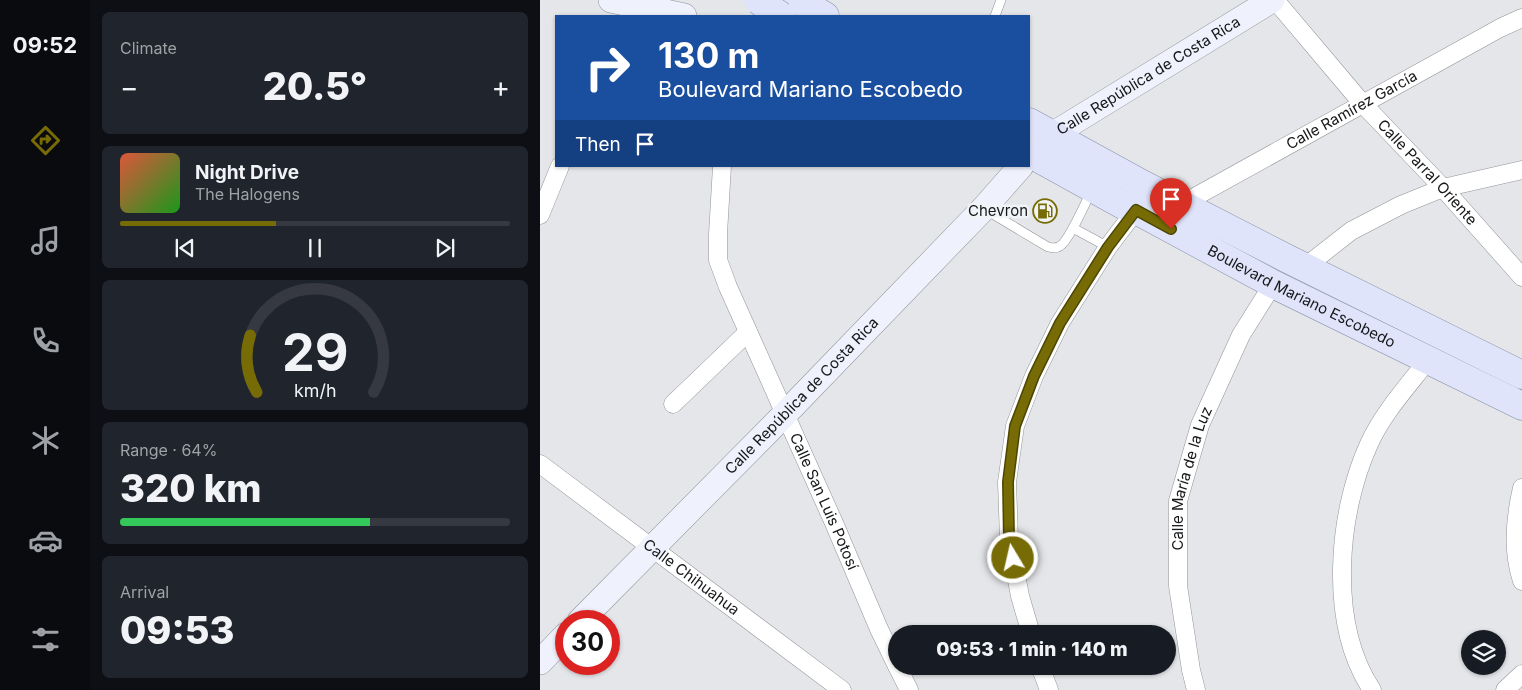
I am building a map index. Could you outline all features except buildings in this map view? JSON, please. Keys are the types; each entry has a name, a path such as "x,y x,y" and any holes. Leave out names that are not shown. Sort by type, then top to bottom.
{"main road":[{"path":"758,0 779,15"},
{"name":"Boulevard Mariano Escobedo","path":"1040,128 1142,184 1305,268 1522,375"},
{"name":"Boulevard Mariano Escobedo","path":"1030,158 1136,210 1274,284 1522,406"}],"street":[{"path":"764,0 812,9"},
{"name":"Calle Parral Oriente","path":"1273,0 1362,103 1443,188 1522,277"},
{"name":"Calle República de Costa Rica","path":"1030,152 1040,128 1273,0"},
{"path":"615,6 677,15"},
{"path":"752,15 771,9 812,9"},
{"name":"Calle Ramírez García","path":"1182,204 1362,103 1522,18"},
{"path":"540,214 560,167"},
{"name":"Calle San Luis Potosí","path":"722,167 718,260 728,287 888,647"},
{"name":"Calle República de Costa Rica","path":"591,610 785,414 984,208 1019,167"},
{"path":"1305,268 1351,231 1401,205 1443,188 1522,170"},
{"path":"1028,625 1020,596 1009,539 1008,482 1015,426 1034,376 1060,323 1108,247 1136,210"},
{"name":"Calle María de la Luz","path":"1196,690 1191,670 1178,586 1178,501 1200,425 1241,335 1274,284"},
{"path":"673,404 748,332"},
{"path":"1372,690 1362,676 1348,636 1342,588 1344,531 1354,484 1369,443 1389,411 1428,360"},
{"name":"Calle Chihuahua","path":"540,464 842,690"},
{"path":"1522,488 1516,514 1516,546 1522,581"},
{"path":"540,662 555,647"},
{"path":"1505,690 1522,674"},
{"name":"Calle San Luis Potosí","path":"902,675 909,690"},
{"path":"1043,675 1049,690"}],"lane":[{"path":"995,15 1000,0"},
{"path":"984,208 1048,247 1055,248 1063,244 1073,228 1092,188"},
{"path":"1073,228 1108,247"}],"place":[{"name":"Chevron","path":"1045,211"}],"route":[{"path":"1013,558 1009,539 1008,482 1015,426 1034,376 1060,323 1108,247 1136,210 1171,229"}]}
